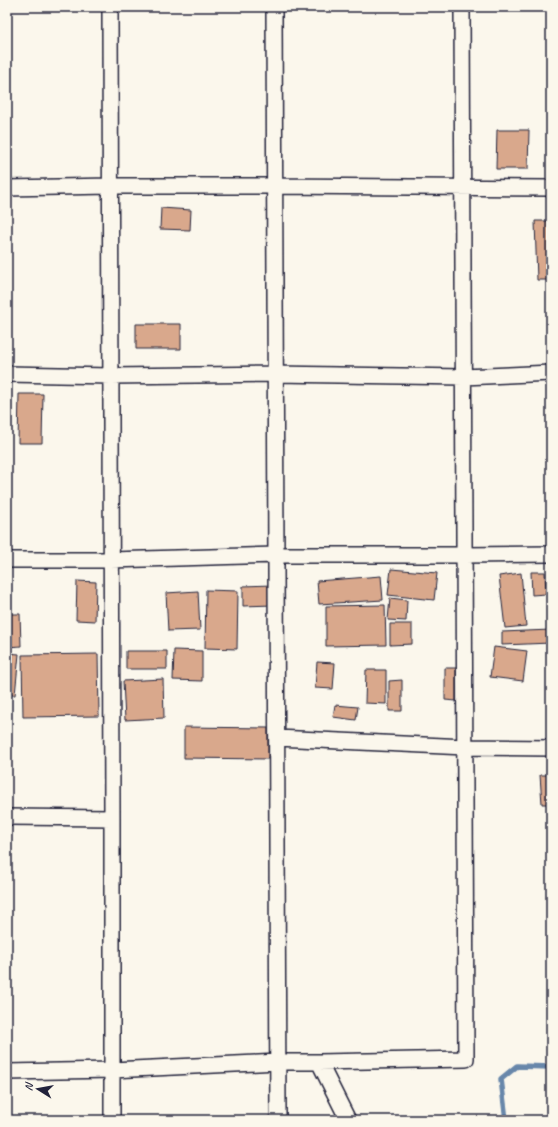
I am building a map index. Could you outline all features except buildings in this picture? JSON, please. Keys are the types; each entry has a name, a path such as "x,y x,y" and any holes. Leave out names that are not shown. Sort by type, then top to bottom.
{"street":[{"path":"110,7 112,1120"},
{"path":"274,7 278,1120"},
{"path":"7,1072 112,1070 278,1062 466,1059 462,7"},
{"path":"7,188 110,186 551,188"},
{"path":"7,374 110,376 276,374 463,377 551,373"},
{"path":"7,560 111,560 276,555 551,554"},
{"path":"277,738 465,747 551,748"},
{"path":"7,818 112,818"},
{"path":"319,1062 348,1120"}],"waterway":[{"path":"506,1120 501,1079 517,1066 551,1067"}]}
